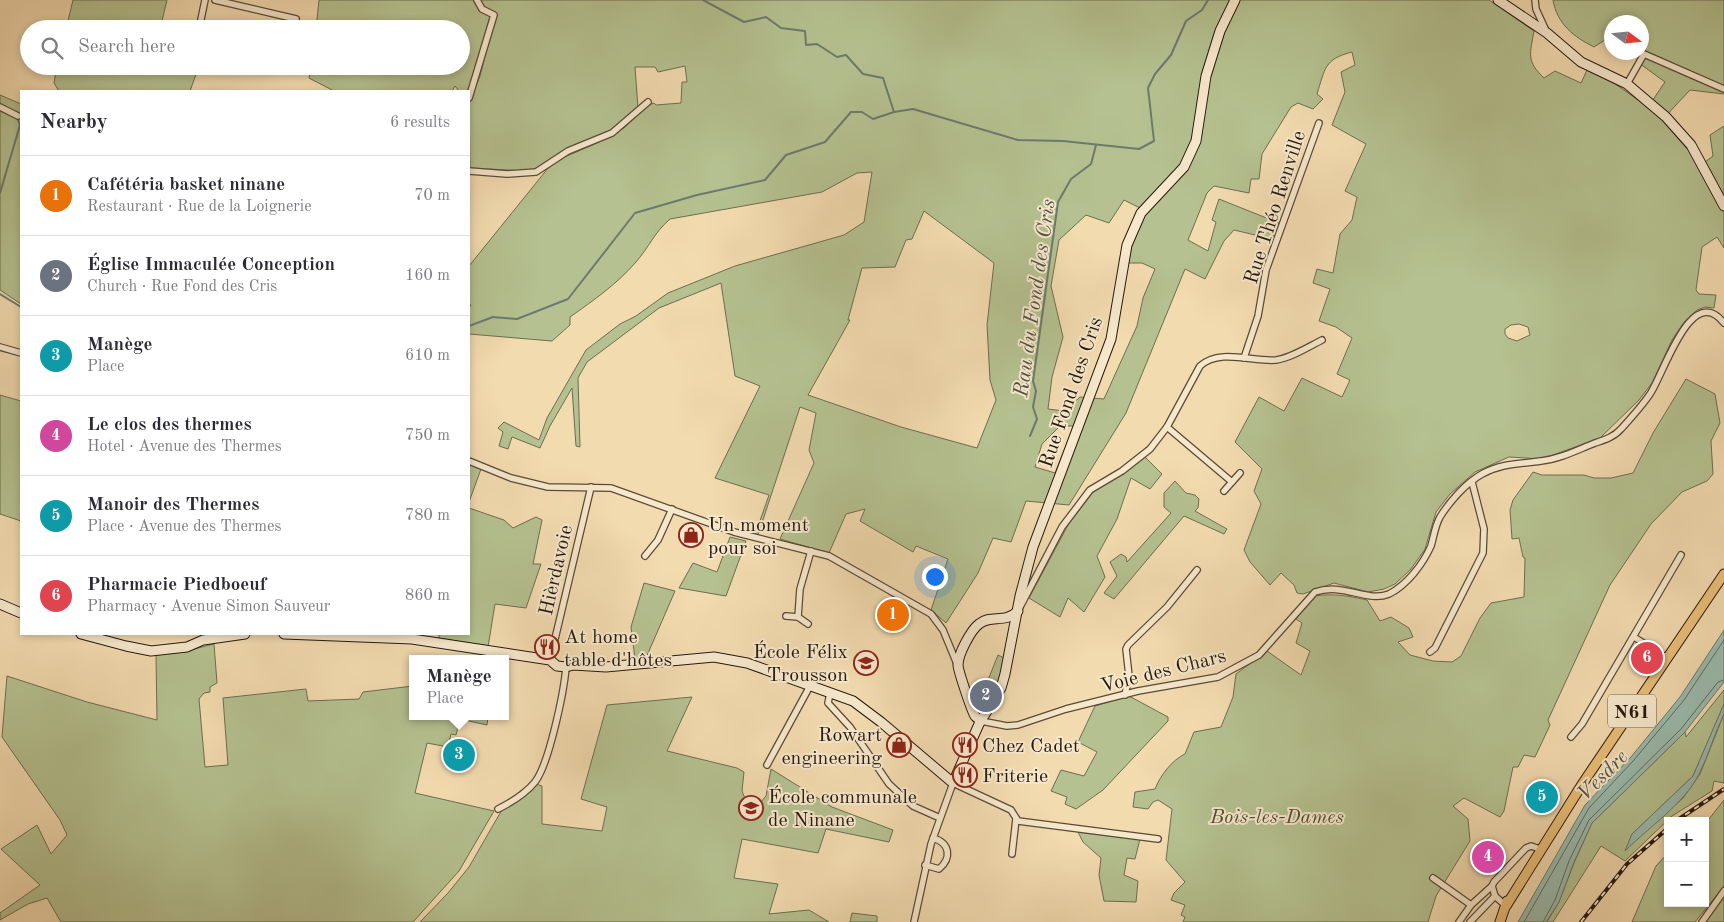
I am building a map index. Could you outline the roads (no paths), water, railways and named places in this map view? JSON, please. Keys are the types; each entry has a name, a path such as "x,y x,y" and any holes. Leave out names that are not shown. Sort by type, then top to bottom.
{"main road":[{"name":"N61","path":"1500,922 1509,894 1524,865 1540,849 1724,574"}],"street":[{"path":"201,20 206,0"},
{"path":"215,0 296,19"},
{"path":"470,95 494,15 482,9 477,0"},
{"name":"Rue Fond des Cris","path":"953,783 981,721 1001,688 1020,596 1039,529 1111,339 1127,245 1141,213 1184,168 1196,142 1206,76 1220,31 1235,0"},
{"path":"1498,0 1547,33 1580,62 1627,84 1666,117 1691,145 1724,206"},
{"path":"1535,0 1536,8 1547,33"},
{"path":"1627,84 1644,54 1724,89"},
{"path":"470,171 507,174 536,172 568,151 612,133 648,102"},
{"path":"0,107 18,116"},
{"name":"Rue Théo Renville","path":"1244,358 1258,316 1266,270 1318,123"},
{"name":"Voie des Chars","path":"981,721 1007,726 1018,725 1050,713 1125,695 1218,677 1240,667 1259,655 1315,592 1323,589 1341,588 1366,595 1378,596 1396,590 1415,573 1430,547 1441,517 1454,498 1472,482 1483,474 1508,464 1563,456 1620,431 1650,394 1675,342 1692,320 1700,313 1707,311 1718,315 1724,323"},
{"path":"958,665 963,651 981,622 986,620 1004,620 1010,618 1018,611 1026,600 1062,527 1090,490 1122,471 1143,454 1167,427 1197,369 1204,362 1221,357 1275,360 1284,358 1322,340"},
{"path":"0,347 20,353"},
{"path":"1167,427 1232,482"},
{"path":"470,460 519,481 548,487 611,488 734,532 811,551 842,562 932,614 943,630 951,654 958,665 974,716 981,721"},
{"path":"1224,491 1240,473"},
{"path":"1430,652 1435,648 1483,553 1484,529 1472,482"},
{"name":"Hièrdavoie","path":"550,660 591,487"},
{"path":"645,556 658,540 672,509"},
{"path":"798,616 800,589 811,551"},
{"path":"1571,737 1582,724 1681,555"},
{"path":"1125,695 1129,676 1126,649 1128,645 1167,607 1198,570"},
{"path":"0,604 20,613"},
{"path":"786,616 798,616 808,624"},
{"path":"1004,620 1014,632"},
{"path":"85,635 126,646 151,650 187,647 210,636 228,635"},
{"path":"310,635 412,639 550,660 557,666 566,668 573,665 606,667 714,657 747,663 853,701 953,783 1011,810 1018,821 1158,839"},
{"path":"1634,637 1667,658"},
{"path":"951,654 958,654 963,651"},
{"path":"498,809 522,793 536,780 552,739 566,668"},
{"path":"767,765 810,686"},
{"path":"830,693 828,703 850,727 889,784 913,806 940,818"},
{"path":"914,922 933,838 953,783"},
{"path":"1012,854 1013,824 1016,819"},
{"path":"926,866 939,869 946,858 947,847 942,840 933,838"},
{"path":"1459,922 1471,905 1492,886 1526,848 1531,846 1540,849"},
{"path":"1433,878 1471,905"},
{"path":"1492,886 1495,896 1506,906"},
{"path":"1702,922 1707,912 1724,891"},
{"path":"1470,922 1495,896"}],"water":[{"name":"Vesdre","path":"1724,630 1724,682 1685,732 1592,823 1574,862 1559,902 1546,922 1518,922 1585,805 1631,757 1680,697"},
{"path":"1724,704 1724,714 1703,767 1693,785 1675,805 1625,851 1632,834 1693,776"}],"waterway":[{"path":"703,0 744,22 766,17 781,28 805,31 806,45 817,44 837,57 846,55 863,74 883,78 894,112 913,109 1018,140 1063,141 1139,149 1154,141 1148,88 1155,74 1171,55 1186,21 1202,10 1208,0"},
{"path":"470,326 493,317 517,319 568,299 635,213 697,195 765,180 786,155 825,142 851,112 862,112 873,119 894,112"},
{"path":"0,193 20,125 17,117"},
{"name":"Rau du Fond des Cris","path":"1030,436 1037,419 1033,407 1036,391 1033,381 1058,202 1071,179 1091,164 1096,145"},
{"path":"0,294 20,306"}],"railway":[{"path":"1682,817 1724,789"},
{"path":"1581,922 1627,864 1664,832"}],"place":[{"name":"Un moment pour soi","path":"691,535"},
{"name":"Cafétéria basket ninane","path":"893,615"},
{"name":"At home table d'hôtes","path":"547,647"},
{"name":"Pharmacie Piedboeuf","path":"1647,658"},
{"name":"École Félix Trousson","path":"866,663"},
{"name":"Église Immaculée Conception","path":"986,696"},
{"name":"Rowart engineering","path":"899,745"},
{"name":"Chez Cadet","path":"965,745"},
{"name":"Manège","path":"459,755"},
{"name":"Friterie","path":"965,775"},
{"name":"Manoir des Thermes","path":"1542,797"},
{"name":"École communale de Ninane","path":"751,808"},
{"name":"Le clos des thermes","path":"1488,857"}],"park label":[{"name":"Bois-les-Dames","path":"1277,816"}]}
